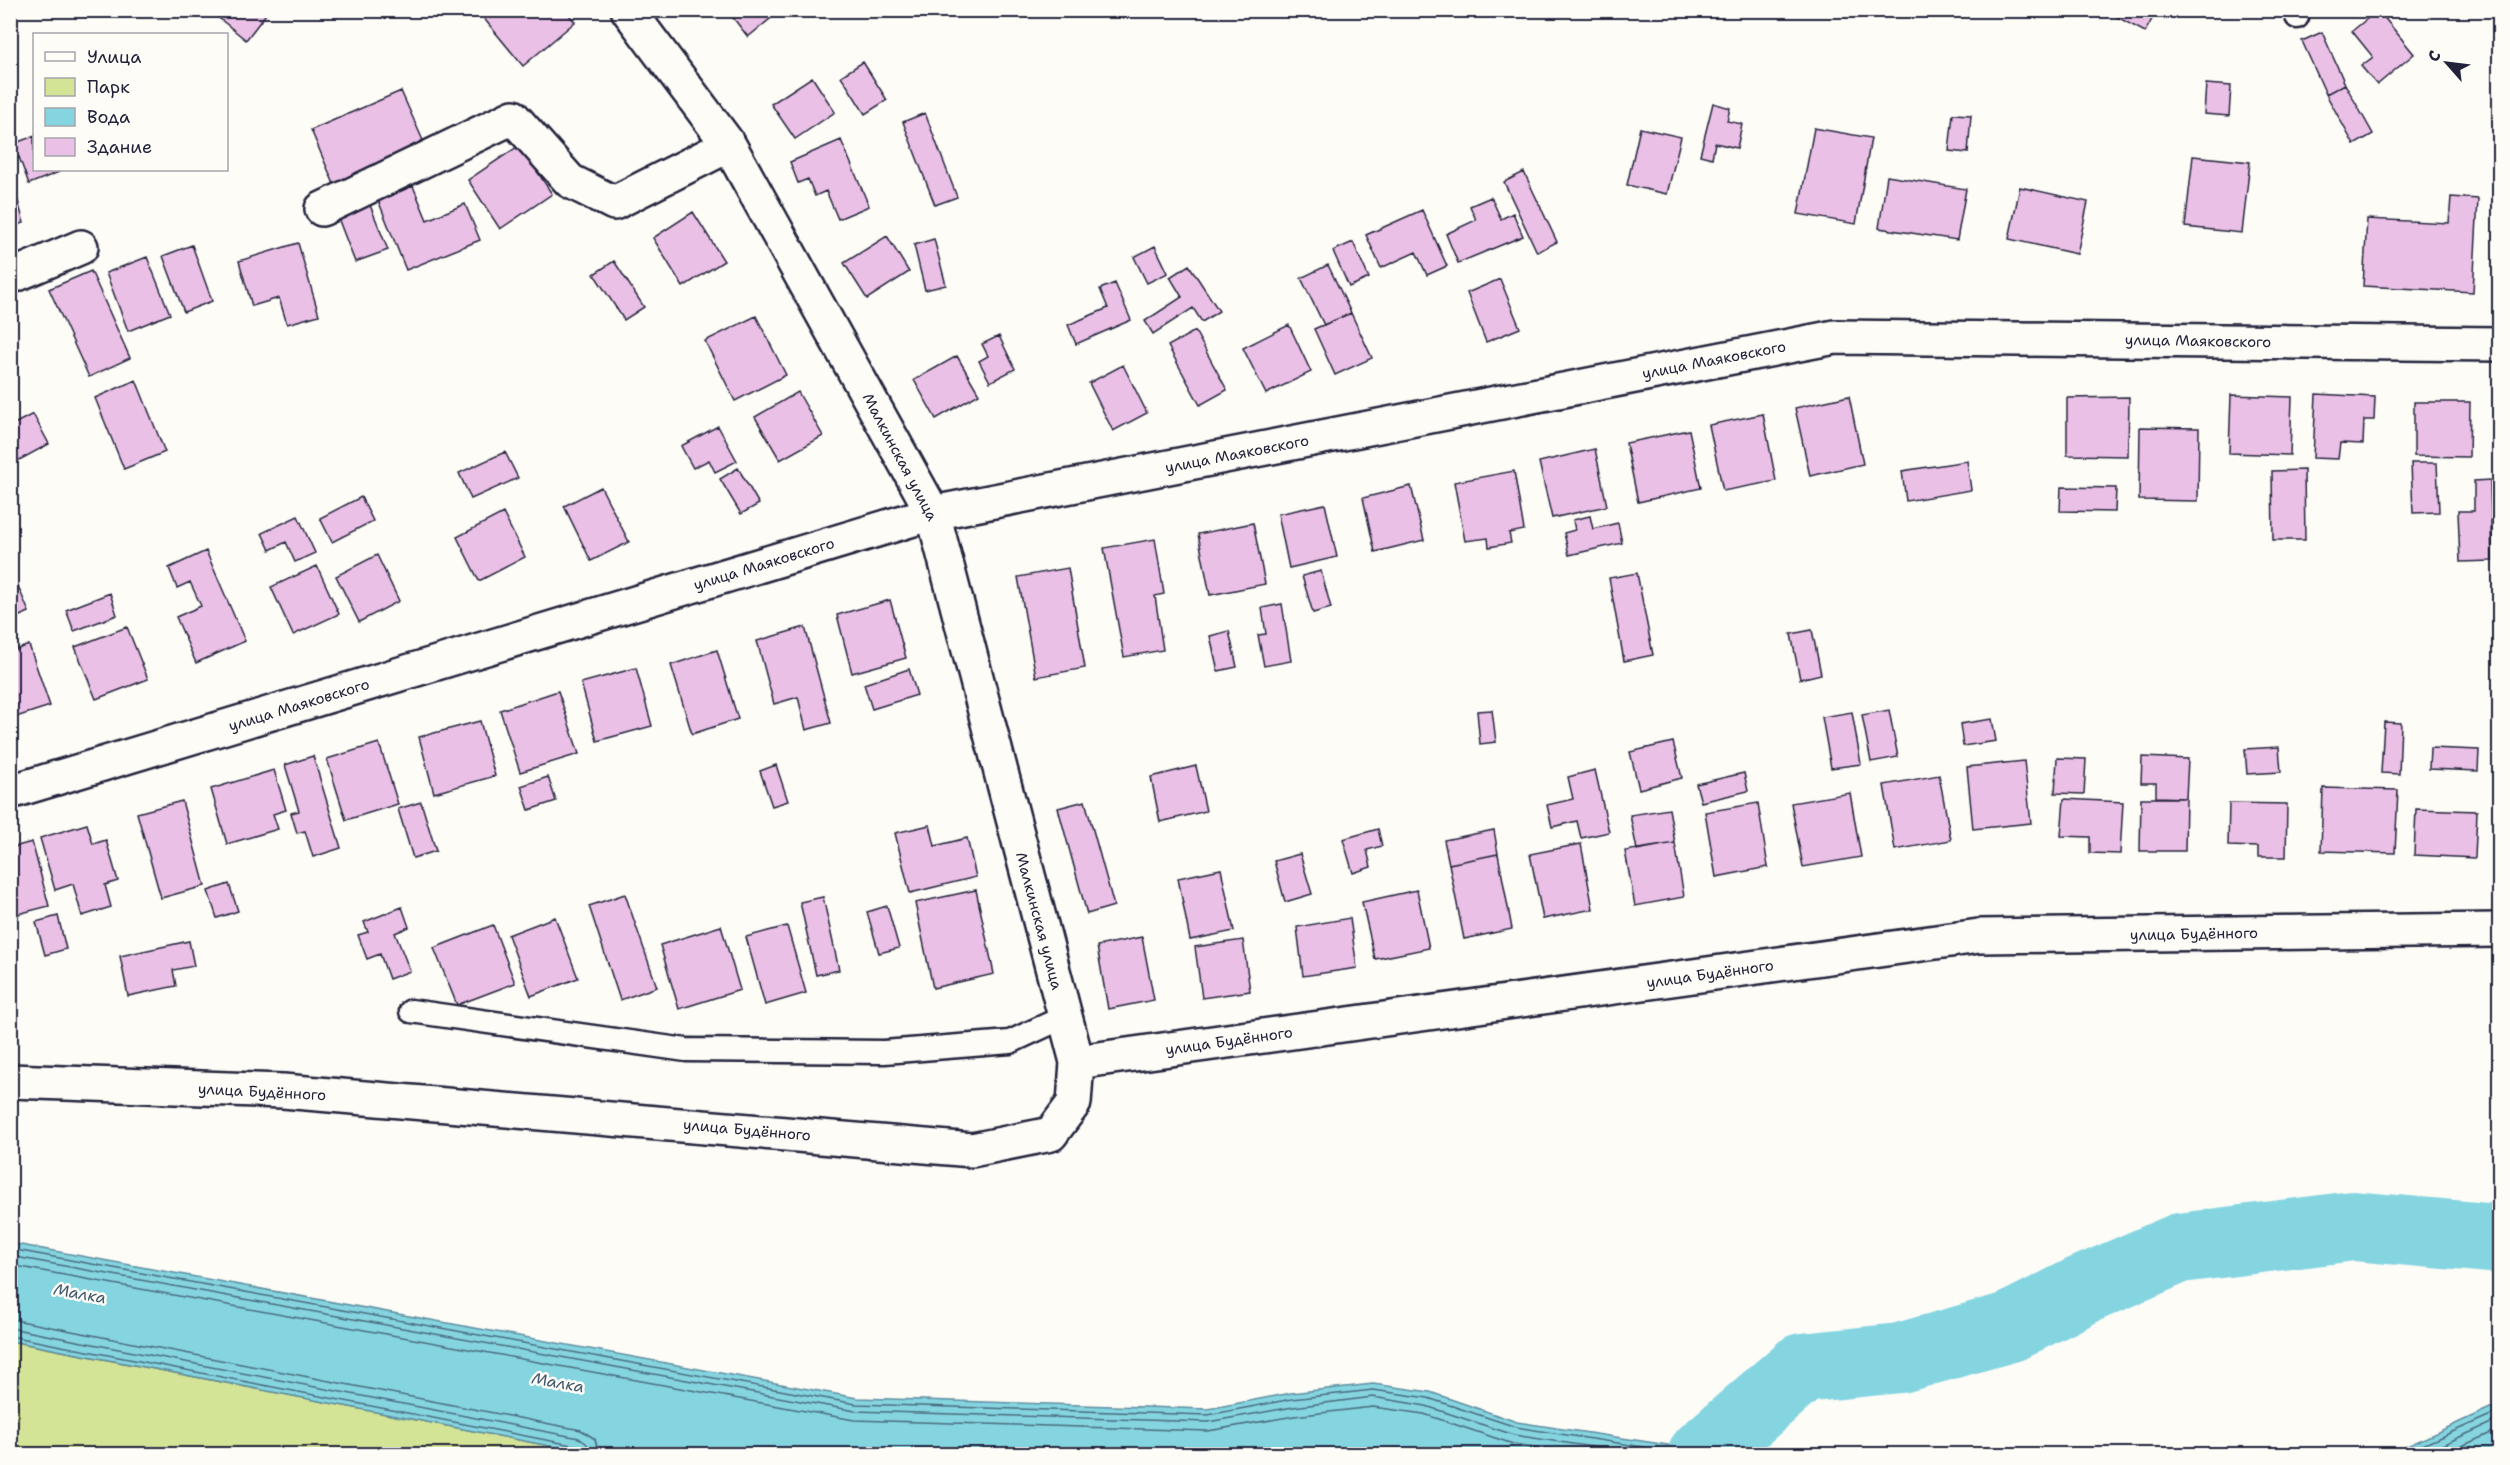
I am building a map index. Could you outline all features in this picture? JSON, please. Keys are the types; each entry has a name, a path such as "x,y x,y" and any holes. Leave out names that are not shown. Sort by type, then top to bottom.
{"street":[{"name":"Малкинская улица","path":"628,10 729,145 933,513 1077,1062"},
{"path":"322,209 513,117 570,181 614,203 729,145"},
{"path":"10,277 81,247"},
{"name":"улица Маяковского","path":"10,792 933,513 1835,337 2499,344"},
{"name":"улица Будённого","path":"10,1081 283,1091 972,1150 1051,1134 1074,1103 1077,1062 1979,936 2499,930"}],"lane":[{"path":"411,1011 698,1051 884,1052 1010,1042 1064,1017"}],"green space":[{"path":"10,1341 591,1454 11,1454"}],"water":[{"name":"Малка","path":"10,1243 857,1398 1208,1409 1291,1393 1373,1384 1430,1392 1517,1422 1727,1454 591,1454 11,1341"},
{"path":"2499,1404 2499,1454 2370,1454 2403,1448"}],"building":[{"path":"209,10 269,10 246,40"},
{"path":"477,10 565,10 575,22 523,66"},
{"path":"727,10 781,10 748,37"},
{"path":"2121,10 2157,10 2145,32 2117,17"},
{"path":"2378,10 2414,54 2377,85 2361,66 2373,57 2352,31"},
{"path":"2322,32 2345,84 2326,94 2302,41"},
{"path":"863,62 887,100 865,114 841,76"},
{"path":"812,77 835,112 795,139 771,104"},
{"path":"2206,84 2231,86 2229,116 2204,114"},
{"path":"2345,84 2373,134 2354,145 2326,94"},
{"path":"401,91 425,145 334,184 311,130"},
{"path":"1713,103 1730,108 1727,121 1742,124 1737,148 1715,143 1712,158 1700,155"},
{"path":"925,113 957,197 935,205 903,122"},
{"path":"1953,114 1971,115 1968,153 1949,151"},
{"path":"1640,128 1681,137 1667,194 1627,185"},
{"path":"1814,128 1871,138 1856,224 1798,214"},
{"path":"33,136 33,171 59,172 29,184 19,157 12,160 10,145"},
{"path":"841,140 869,206 838,219 826,191 815,196 808,179 798,183 790,162"},
{"path":"520,145 552,194 500,229 468,180"},
{"path":"2193,156 2250,162 2242,233 2185,227"},
{"path":"10,172 24,223 10,227"},
{"path":"1524,172 1557,242 1537,252 1504,182"},
{"path":"1887,176 1966,189 1957,240 1879,228"},
{"path":"413,186 427,220 465,204 480,240 406,270 378,200"},
{"path":"2020,187 2088,202 2077,254 2009,239"},
{"path":"1491,197 1501,219 1513,213 1523,236 1458,263 1446,234 1476,220 1470,206"},
{"path":"2451,197 2478,199 2473,292 2363,286 2367,219 2449,223"},
{"path":"370,205 388,250 355,262 338,218"},
{"path":"1422,210 1447,266 1427,275 1416,252 1381,268 1366,235"},
{"path":"693,212 724,261 683,287 653,238"},
{"path":"887,236 909,272 867,299 844,263"},
{"path":"934,239 946,285 925,290 914,245"},
{"path":"1353,242 1369,278 1349,287 1333,251"},
{"path":"298,243 319,315 287,324 279,298 252,306 239,261"},
{"path":"192,245 212,301 184,312 163,256"},
{"path":"1155,246 1168,273 1147,283 1134,257"},
{"path":"147,257 170,314 128,331 106,273"},
{"path":"614,261 644,307 624,320 594,274"},
{"path":"1189,265 1219,311 1202,322 1193,308 1153,334 1145,321 1182,297 1170,277"},
{"path":"1328,265 1351,313 1324,325 1301,278"},
{"path":"91,271 130,358 89,377 49,289"},
{"path":"1500,279 1520,328 1486,342 1467,293"},
{"path":"1115,283 1131,320 1076,344 1068,325 1108,308 1100,289"},
{"path":"1351,313 1372,358 1335,375 1314,329"},
{"path":"756,316 786,375 735,401 705,341"},
{"path":"1289,325 1311,372 1266,394 1243,348"},
{"path":"1195,331 1227,390 1200,405 1168,346"},
{"path":"999,336 1015,369 990,382 979,361 988,356 982,344"},
{"path":"957,356 979,394 936,419 914,380"},
{"path":"1123,365 1147,413 1113,431 1089,383"},
{"path":"136,380 165,452 124,469 95,398"},
{"path":"798,392 823,436 780,460 755,417"},
{"path":"2316,394 2375,397 2374,420 2364,420 2363,444 2340,443 2338,459 2313,458"},
{"path":"2231,395 2292,397 2290,455 2229,453"},
{"path":"1849,396 1863,464 1810,476 1795,408"},
{"path":"2129,397 2128,456 2067,455 2067,398"},
{"path":"2414,402 2470,402 2469,457 2414,456"},
{"path":"33,414 49,444 10,465 10,426"},
{"path":"1763,414 1776,481 1723,491 1709,425"},
{"path":"718,426 737,461 715,472 709,460 693,468 681,446"},
{"path":"2140,427 2199,428 2198,501 2139,500"},
{"path":"1689,430 1701,488 1638,502 1626,443"},
{"path":"1595,449 1607,506 1552,518 1539,462"},
{"path":"505,452 518,478 471,499 459,473"},
{"path":"1967,461 1971,490 1906,501 1902,471"},
{"path":"2411,463 2437,463 2439,512 2413,513"},
{"path":"738,468 759,504 741,514 720,479"},
{"path":"2304,470 2305,540 2273,540 2272,471"},
{"path":"1514,471 1524,530 1509,533 1511,543 1489,547 1488,538 1465,541 1454,482"},
{"path":"2490,480 2492,561 2460,562 2458,511 2474,511 2474,481"},
{"path":"1411,486 1424,540 1375,552 1363,498"},
{"path":"601,487 629,542 591,561 564,506"},
{"path":"2061,487 2116,488 2115,512 2060,511"},
{"path":"361,497 373,521 332,542 320,518"},
{"path":"1325,504 1337,557 1289,568 1278,514"},
{"path":"503,513 525,557 479,581 457,537"},
{"path":"298,516 315,553 295,562 286,542 270,550 262,533"},
{"path":"1590,516 1593,529 1618,523 1622,543 1569,555 1564,533 1575,530 1573,520"},
{"path":"1253,523 1265,584 1210,595 1198,534"},
{"path":"1155,539 1164,594 1155,596 1163,650 1124,657 1104,548"},
{"path":"206,551 245,641 196,663 176,617 201,606 190,582 177,588 169,568"},
{"path":"377,555 399,601 359,622 336,576"},
{"path":"317,566 339,614 293,635 271,587"},
{"path":"1068,568 1085,668 1036,677 1018,577"},
{"path":"1321,571 1331,608 1313,613 1302,576"},
{"path":"1637,573 1653,655 1624,661 1609,578"},
{"path":"18,586 29,612 10,620 10,589"},
{"path":"110,593 117,615 74,631 66,610"},
{"path":"890,600 906,658 852,673 837,615"},
{"path":"1282,604 1291,661 1264,666 1258,635 1266,634 1262,608"},
{"path":"127,627 148,679 96,699 75,647"},
{"path":"805,627 831,723 806,730 798,697 774,704 757,641"},
{"path":"1812,630 1821,674 1800,679 1791,634"},
{"path":"1229,631 1237,667 1218,671 1210,636"},
{"path":"29,645 50,706 10,719 10,652"},
{"path":"717,650 738,719 692,734 671,665"},
{"path":"636,668 652,726 597,741 581,683"},
{"path":"909,669 917,695 872,709 864,684"},
{"path":"558,691 579,754 520,772 500,710"},
{"path":"1492,710 1496,742 1480,744 1477,711"},
{"path":"1889,710 1898,757 1871,762 1862,715"},
{"path":"1852,712 1861,764 1831,768 1822,717"},
{"path":"1992,719 1996,741 1963,746 1960,724"},
{"path":"480,721 495,776 434,793 419,737"},
{"path":"2384,722 2401,723 2399,774 2381,773"},
{"path":"1673,742 1682,778 1639,789 1630,752"},
{"path":"379,743 398,804 346,820 327,759"},
{"path":"2279,747 2281,772 2247,774 2245,749"},
{"path":"2430,748 2479,750 2478,771 2429,769"},
{"path":"313,756 341,848 313,857 305,831 297,833 291,813 299,811 285,765"},
{"path":"2142,757 2188,759 2186,798 2156,797 2156,783 2141,783"},
{"path":"2057,758 2086,759 2084,794 2055,793"},
{"path":"2024,761 2031,823 1973,829 1967,767"},
{"path":"776,765 788,801 772,806 760,771"},
{"path":"1196,766 1206,811 1160,822 1151,777"},
{"path":"274,770 286,810 273,814 278,829 227,844 211,789"},
{"path":"1595,770 1609,832 1581,838 1577,821 1552,827 1547,805 1573,799 1568,777"},
{"path":"1744,773 1748,791 1701,802 1696,784"},
{"path":"1939,775 1951,840 1895,850 1884,785"},
{"path":"548,777 556,801 529,810 521,786"},
{"path":"2323,788 2398,790 2395,853 2321,851"},
{"path":"1850,793 1861,857 1803,867 1791,803"},
{"path":"2141,798 2186,798 2185,851 2140,851"},
{"path":"2497,798 2500,798 2500,843 2494,843"},
{"path":"2064,799 2123,802 2120,854 2090,853 2090,837 2061,836"},
{"path":"182,801 205,886 161,898 137,813"},
{"path":"1085,801 1114,906 1087,914 1058,808"},
{"path":"421,802 436,851 413,858 398,809"},
{"path":"1758,803 1768,867 1716,877 1705,812"},
{"path":"2229,803 2287,804 2286,857 2258,857 2258,847 2228,846"},
{"path":"1669,809 1675,843 1637,850 1630,815"},
{"path":"2416,809 2477,811 2475,858 2414,855"},
{"path":"87,824 93,844 106,840 118,881 105,885 111,907 82,916 73,884 55,890 40,838"},
{"path":"930,825 935,846 967,838 976,877 910,893 895,833"},
{"path":"1378,829 1382,846 1367,850 1371,867 1353,873 1343,839"},
{"path":"1494,830 1498,854 1449,864 1444,840"},
{"path":"32,842 49,906 10,916 10,848"},
{"path":"1675,843 1684,897 1635,906 1625,851"},
{"path":"1581,844 1593,909 1543,919 1530,854"},
{"path":"1300,854 1312,894 1285,902 1274,861"},
{"path":"1498,854 1512,929 1464,939 1449,864"},
{"path":"1221,869 1234,931 1190,940 1178,878"},
{"path":"229,884 238,911 217,918 208,891"},
{"path":"976,890 994,974 933,988 915,903"},
{"path":"1417,890 1429,948 1375,959 1362,902"},
{"path":"625,894 657,987 620,1000 589,906"},
{"path":"823,897 839,970 816,975 800,902"},
{"path":"887,906 899,948 879,953 867,912"},
{"path":"402,907 409,927 395,933 410,971 389,979 380,954 367,959 358,935 368,932 364,922"},
{"path":"58,916 66,949 45,955 36,922"},
{"path":"555,917 578,978 531,996 508,935"},
{"path":"1350,918 1357,968 1303,976 1297,927"},
{"path":"493,925 515,983 457,1005 434,948"},
{"path":"721,926 740,990 679,1009 660,945"},
{"path":"787,926 806,993 765,1005 746,937"},
{"path":"1142,937 1154,1000 1108,1009 1097,946"},
{"path":"1243,940 1250,991 1202,998 1195,947"},
{"path":"189,941 194,966 173,970 176,986 128,996 120,956"}],"waterway":[{"path":"1703,1454 1802,1368 1900,1358 2010,1327 2083,1290 2180,1248 2353,1226 2500,1239"}]}
